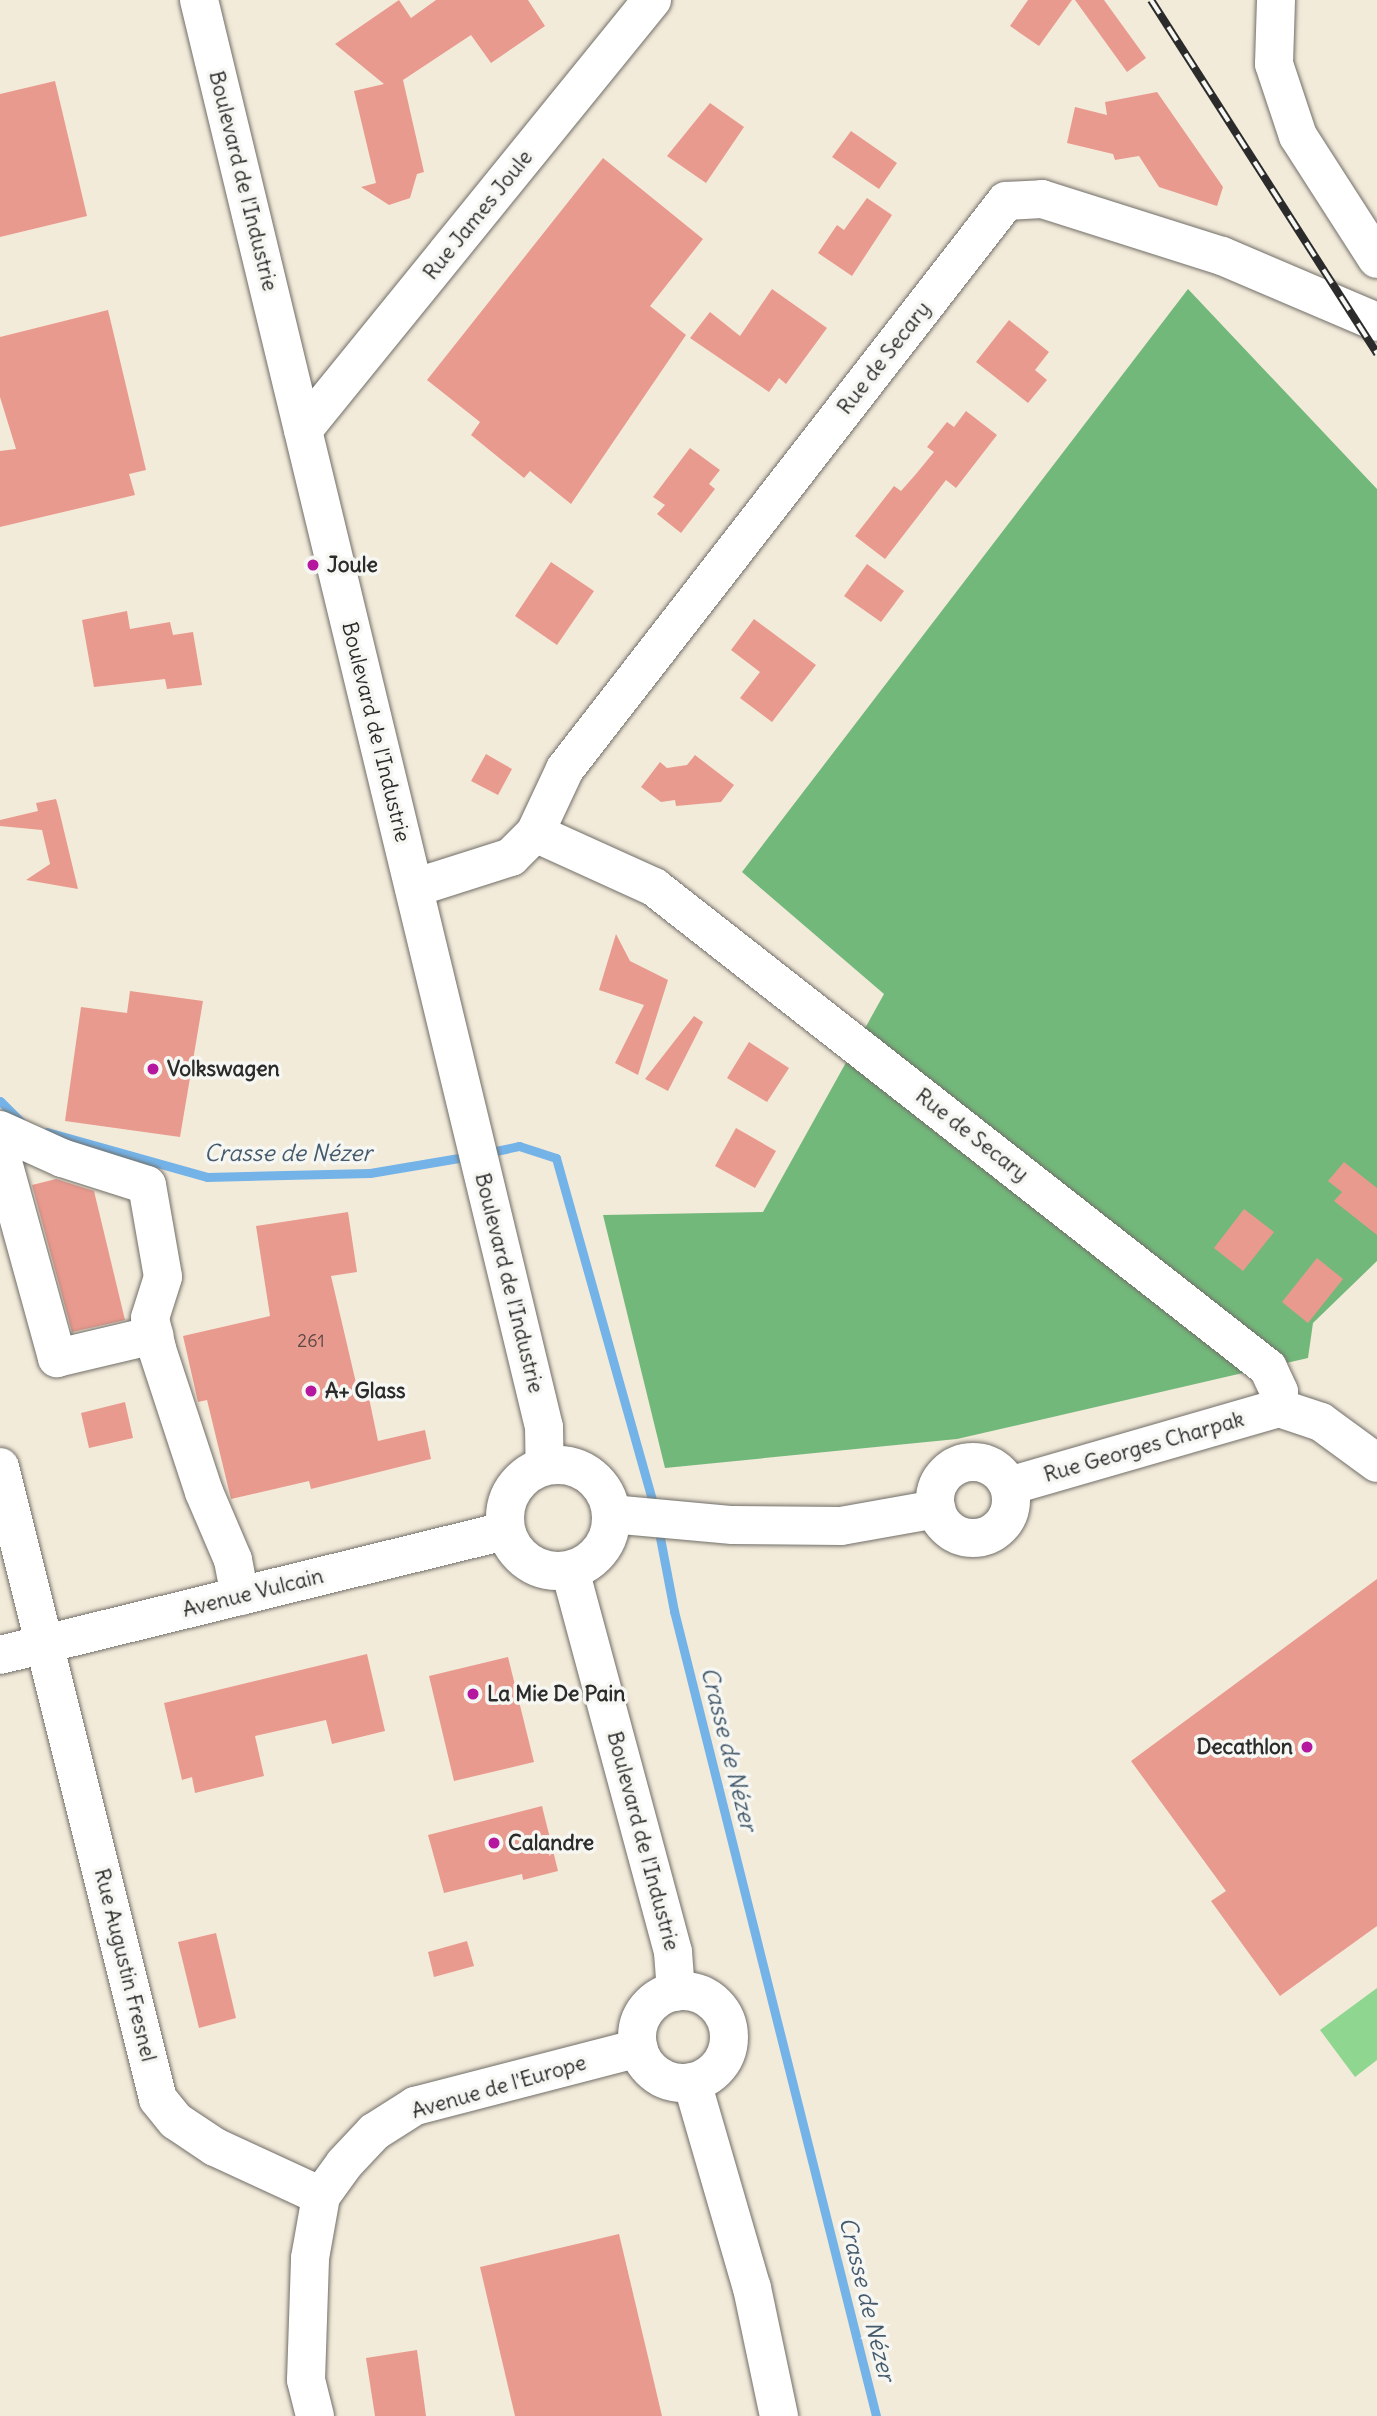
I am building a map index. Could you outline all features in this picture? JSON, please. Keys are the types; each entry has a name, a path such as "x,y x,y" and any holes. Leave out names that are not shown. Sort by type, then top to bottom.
{"street":[{"name":"Boulevard de l'Industrie","path":"199,0 544,1427 545,1465"},
{"name":"Rue James Joule","path":"303,430 652,0"},
{"path":"1276,0 1274,64 1298,136 1377,259"},
{"name":"Rue de Secary","path":"414,888 511,858 535,833 565,769 1006,201 1042,199 1222,256 1377,322"},
{"name":"Rue de Secary","path":"535,833 665,896 1268,1368 1279,1392 1279,1408"},
{"path":"0,1130 62,1158 147,1185 163,1277 150,1318 153,1335 204,1492 233,1560 240,1596"},
{"path":"0,1151 57,1358 153,1335"},
{"path":"1279,1408 1321,1422 1377,1463"},
{"name":"Rue Georges Charpak","path":"1009,1486 1279,1408"},
{"path":"968,1462 992,1467 1009,1486 1010,1508 990,1534 957,1534 936,1509 935,1496 945,1473 968,1462"},
{"path":"643,1517 596,1480 563,1464 545,1465 517,1483 506,1506 505,1531 517,1552 537,1567 570,1570 596,1555 610,1529 643,1517 841,1526 936,1509"},
{"name":"Rue Augustin Fresnel","path":"0,1467 158,2099 176,2121 215,2147 321,2196"},
{"name":"Avenue Vulcain","path":"0,1655 505,1531"},
{"name":"Boulevard de l'Industrie","path":"570,1570 673,1952 676,1992"},
{"path":"676,1992 707,1997 719,2007 729,2036 719,2066 692,2082 665,2079 644,2061 639,2048 641,2018 656,2001 676,1992"},
{"name":"Avenue de l'Europe","path":"321,2196 374,2132 415,2106 639,2048"},
{"path":"692,2082 752,2288 779,2416"},
{"path":"315,2416 306,2380 305,2311 321,2196"}],"green space":[{"path":"1188,289 1377,489 1377,1261 1313,1323 1308,1358 957,1439 665,1468 603,1215 763,1212 884,994 742,872"},
{"path":"1377,1988 1377,2060 1355,2077 1320,2030"}],"building":[{"path":"399,0 411,18 436,0 528,0 545,26 491,63 471,35 403,80 424,172 417,174 410,198 389,205 361,187 376,183 354,91 384,84 335,44"},
{"path":"1028,0 1072,0 1039,46 1010,26"},
{"path":"1075,0 1104,0 1146,58 1127,72"},
{"path":"55,81 87,216 0,237 0,94"},
{"path":"1157,92 1223,187 1217,206 1159,187 1139,156 1115,160 1113,154 1067,143 1075,107 1107,115 1105,102"},
{"path":"710,103 744,127 706,183 667,156"},
{"path":"851,131 897,163 879,189 832,157"},
{"path":"603,158 703,239 650,306 686,335 571,504 530,471 524,478 471,435 480,422 427,380"},
{"path":"867,198 892,215 852,276 818,253 837,225 844,230"},
{"path":"772,289 827,328 786,384 779,378 769,392 690,338 710,312 740,336"},
{"path":"108,310 146,470 129,474 135,495 0,527 0,451 16,449 0,397 0,337"},
{"path":"1009,320 1049,352 1035,370 1047,380 1028,403 976,362"},
{"path":"966,411 997,435 956,488 946,480 885,559 855,536 894,486 901,491 934,452 927,447 947,422 954,427"},
{"path":"690,448 720,470 709,484 715,489 681,533 657,514 665,505 653,497"},
{"path":"551,562 594,591 557,645 515,616"},
{"path":"867,564 904,591 881,622 844,596"},
{"path":"127,611 130,629 170,622 173,635 193,632 202,685 167,689 165,679 94,687 82,620"},
{"path":"754,619 816,665 772,722 740,698 760,672 731,650"},
{"path":"486,754 512,769 498,795 471,781"},
{"path":"695,755 734,785 721,802 676,806 675,800 661,802 641,787 660,762 667,768 687,765"},
{"path":"56,799 78,889 26,880 50,864 42,830 0,826 0,820 38,811 36,803"},
{"path":"616,934 630,961 668,980 638,1075 615,1063 644,1005 599,990"},
{"path":"130,991 203,1001 180,1137 65,1121 81,1007 127,1013"},
{"path":"694,1016 703,1022 668,1091 645,1079"},
{"path":"749,1042 789,1068 767,1102 727,1078"},
{"path":"736,1128 776,1151 755,1188 715,1166"},
{"path":"1344,1162 1377,1188 1377,1235 1334,1201 1342,1192 1328,1181"},
{"path":"56,1179 94,1191 125,1320 72,1332 32,1185"},
{"path":"1244,1209 1274,1232 1243,1271 1214,1248"},
{"path":"348,1212 357,1272 331,1276 360,1400 369,1398 378,1441 425,1430 431,1459 311,1489 309,1481 231,1499 207,1400 198,1402 183,1336 270,1316 256,1226"},
{"path":"1317,1258 1343,1279 1308,1323 1282,1302"},
{"path":"125,1402 133,1438 89,1448 81,1413"},
{"path":"1377,1579 1377,1926 1280,1996 1211,1901 1226,1891 1131,1761"},
{"path":"367,1654 385,1731 332,1744 326,1720 255,1736 264,1776 195,1793 192,1777 182,1780 164,1703"},
{"path":"508,1657 534,1762 454,1781 429,1676"},
{"path":"542,1806 558,1871 523,1880 522,1874 444,1893 428,1835"},
{"path":"216,1933 236,2018 199,2028 178,1942"},
{"path":"467,1941 474,1966 434,1977 428,1952"},
{"path":"619,2234 662,2416 515,2416 480,2267"},
{"path":"417,2350 426,2416 375,2416 366,2358"}],"waterway":[{"name":"Crasse de Nézer","path":"0,1101 21,1122"},
{"name":"Crasse de Nézer","path":"47,1132 207,1177 370,1173 465,1157"},
{"name":"Crasse de Nézer","path":"491,1152 519,1146 556,1158 655,1510"},
{"name":"Crasse de Nézer","path":"658,1527 674,1611 876,2416"}],"railway":[{"path":"1151,0 1377,354"}],"place":[{"name":"Joule","path":"313,565"},
{"name":"Volkswagen","path":"153,1069"},
{"name":"A+ Glass","path":"311,1391"},
{"name":"La Mie De Pain","path":"473,1694"},
{"name":"Decathlon","path":"1307,1747"},
{"name":"Calandre","path":"494,1843"}]}
